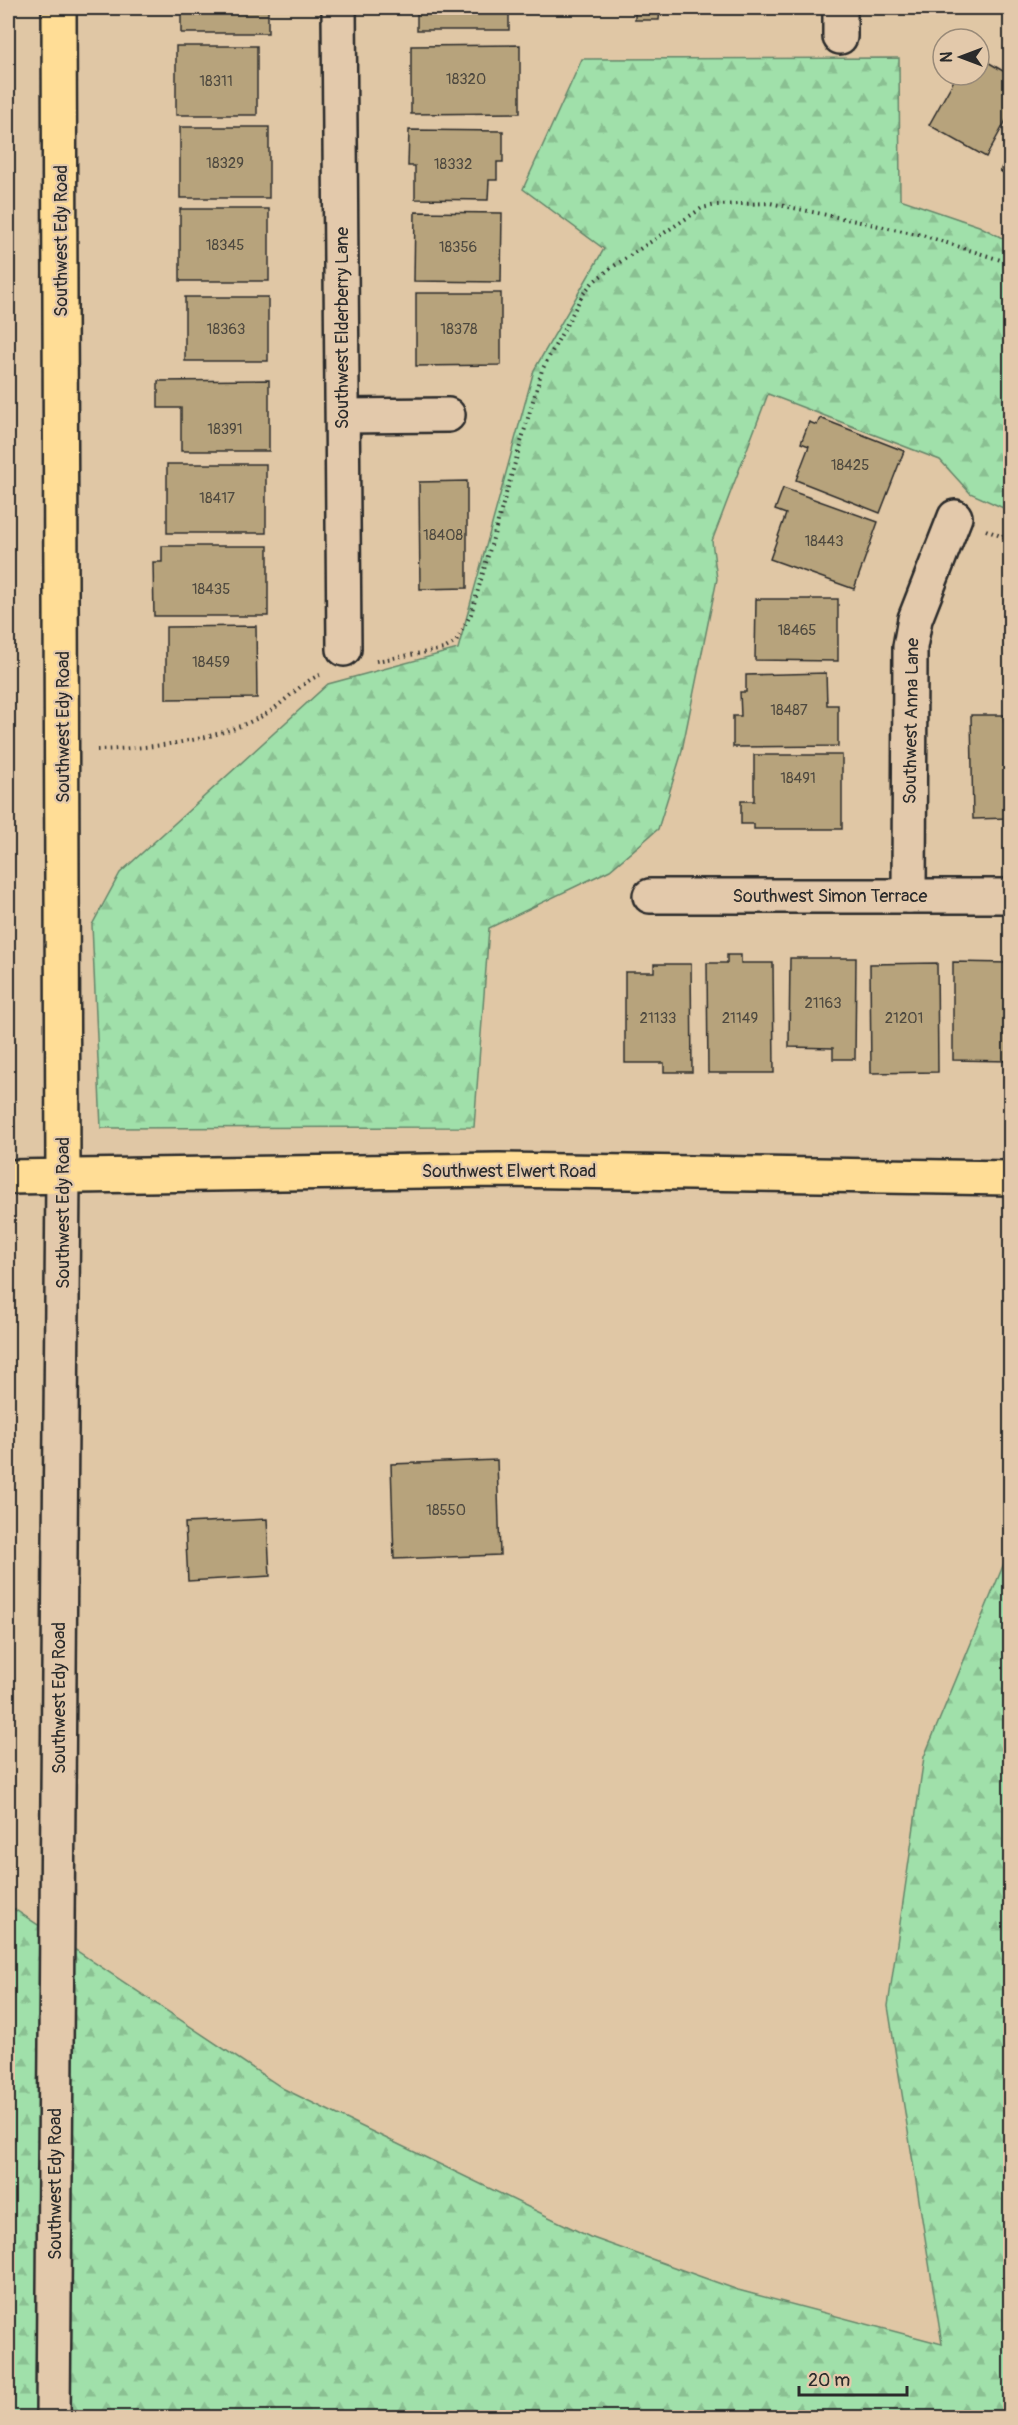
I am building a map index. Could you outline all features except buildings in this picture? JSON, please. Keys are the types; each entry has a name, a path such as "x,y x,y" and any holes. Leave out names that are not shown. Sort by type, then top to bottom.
{"main road":[{"name":"Southwest Edy Road","path":"59,8 63,1175"},
{"name":"Southwest Elwert Road","path":"8,1177 499,1170 1011,1178"}],"street":[{"name":"Southwest Elderberry Lane","path":"339,8 345,662"},
{"path":"343,417 448,415"},
{"name":"Southwest Anna Lane","path":"909,896 910,647 915,619 955,517"},
{"name":"Southwest Simon Terrace","path":"650,896 1011,896"},
{"name":"Southwest Edy Road","path":"53,2418 63,1175"}],"path":[{"path":"63,752 151,747 242,725 264,715 315,676 345,662 444,649 456,642 471,614 542,370 583,294 602,275 702,208 716,205 770,203 922,235 1011,263"},
{"path":"1003,536 1011,523"}],"green space":[{"path":"899,58 900,199 979,226 1010,242 1010,511 970,493 940,460 768,394 712,541 717,579 681,755 658,829 610,870 489,928 474,1127 101,1128 92,925 120,873 328,684 458,649 534,370 604,249 523,189 582,59"},
{"path":"1010,1549 1010,2417 8,2417 8,1905 284,2089 590,2237 738,2290 942,2344 888,2006 924,1757"}]}
